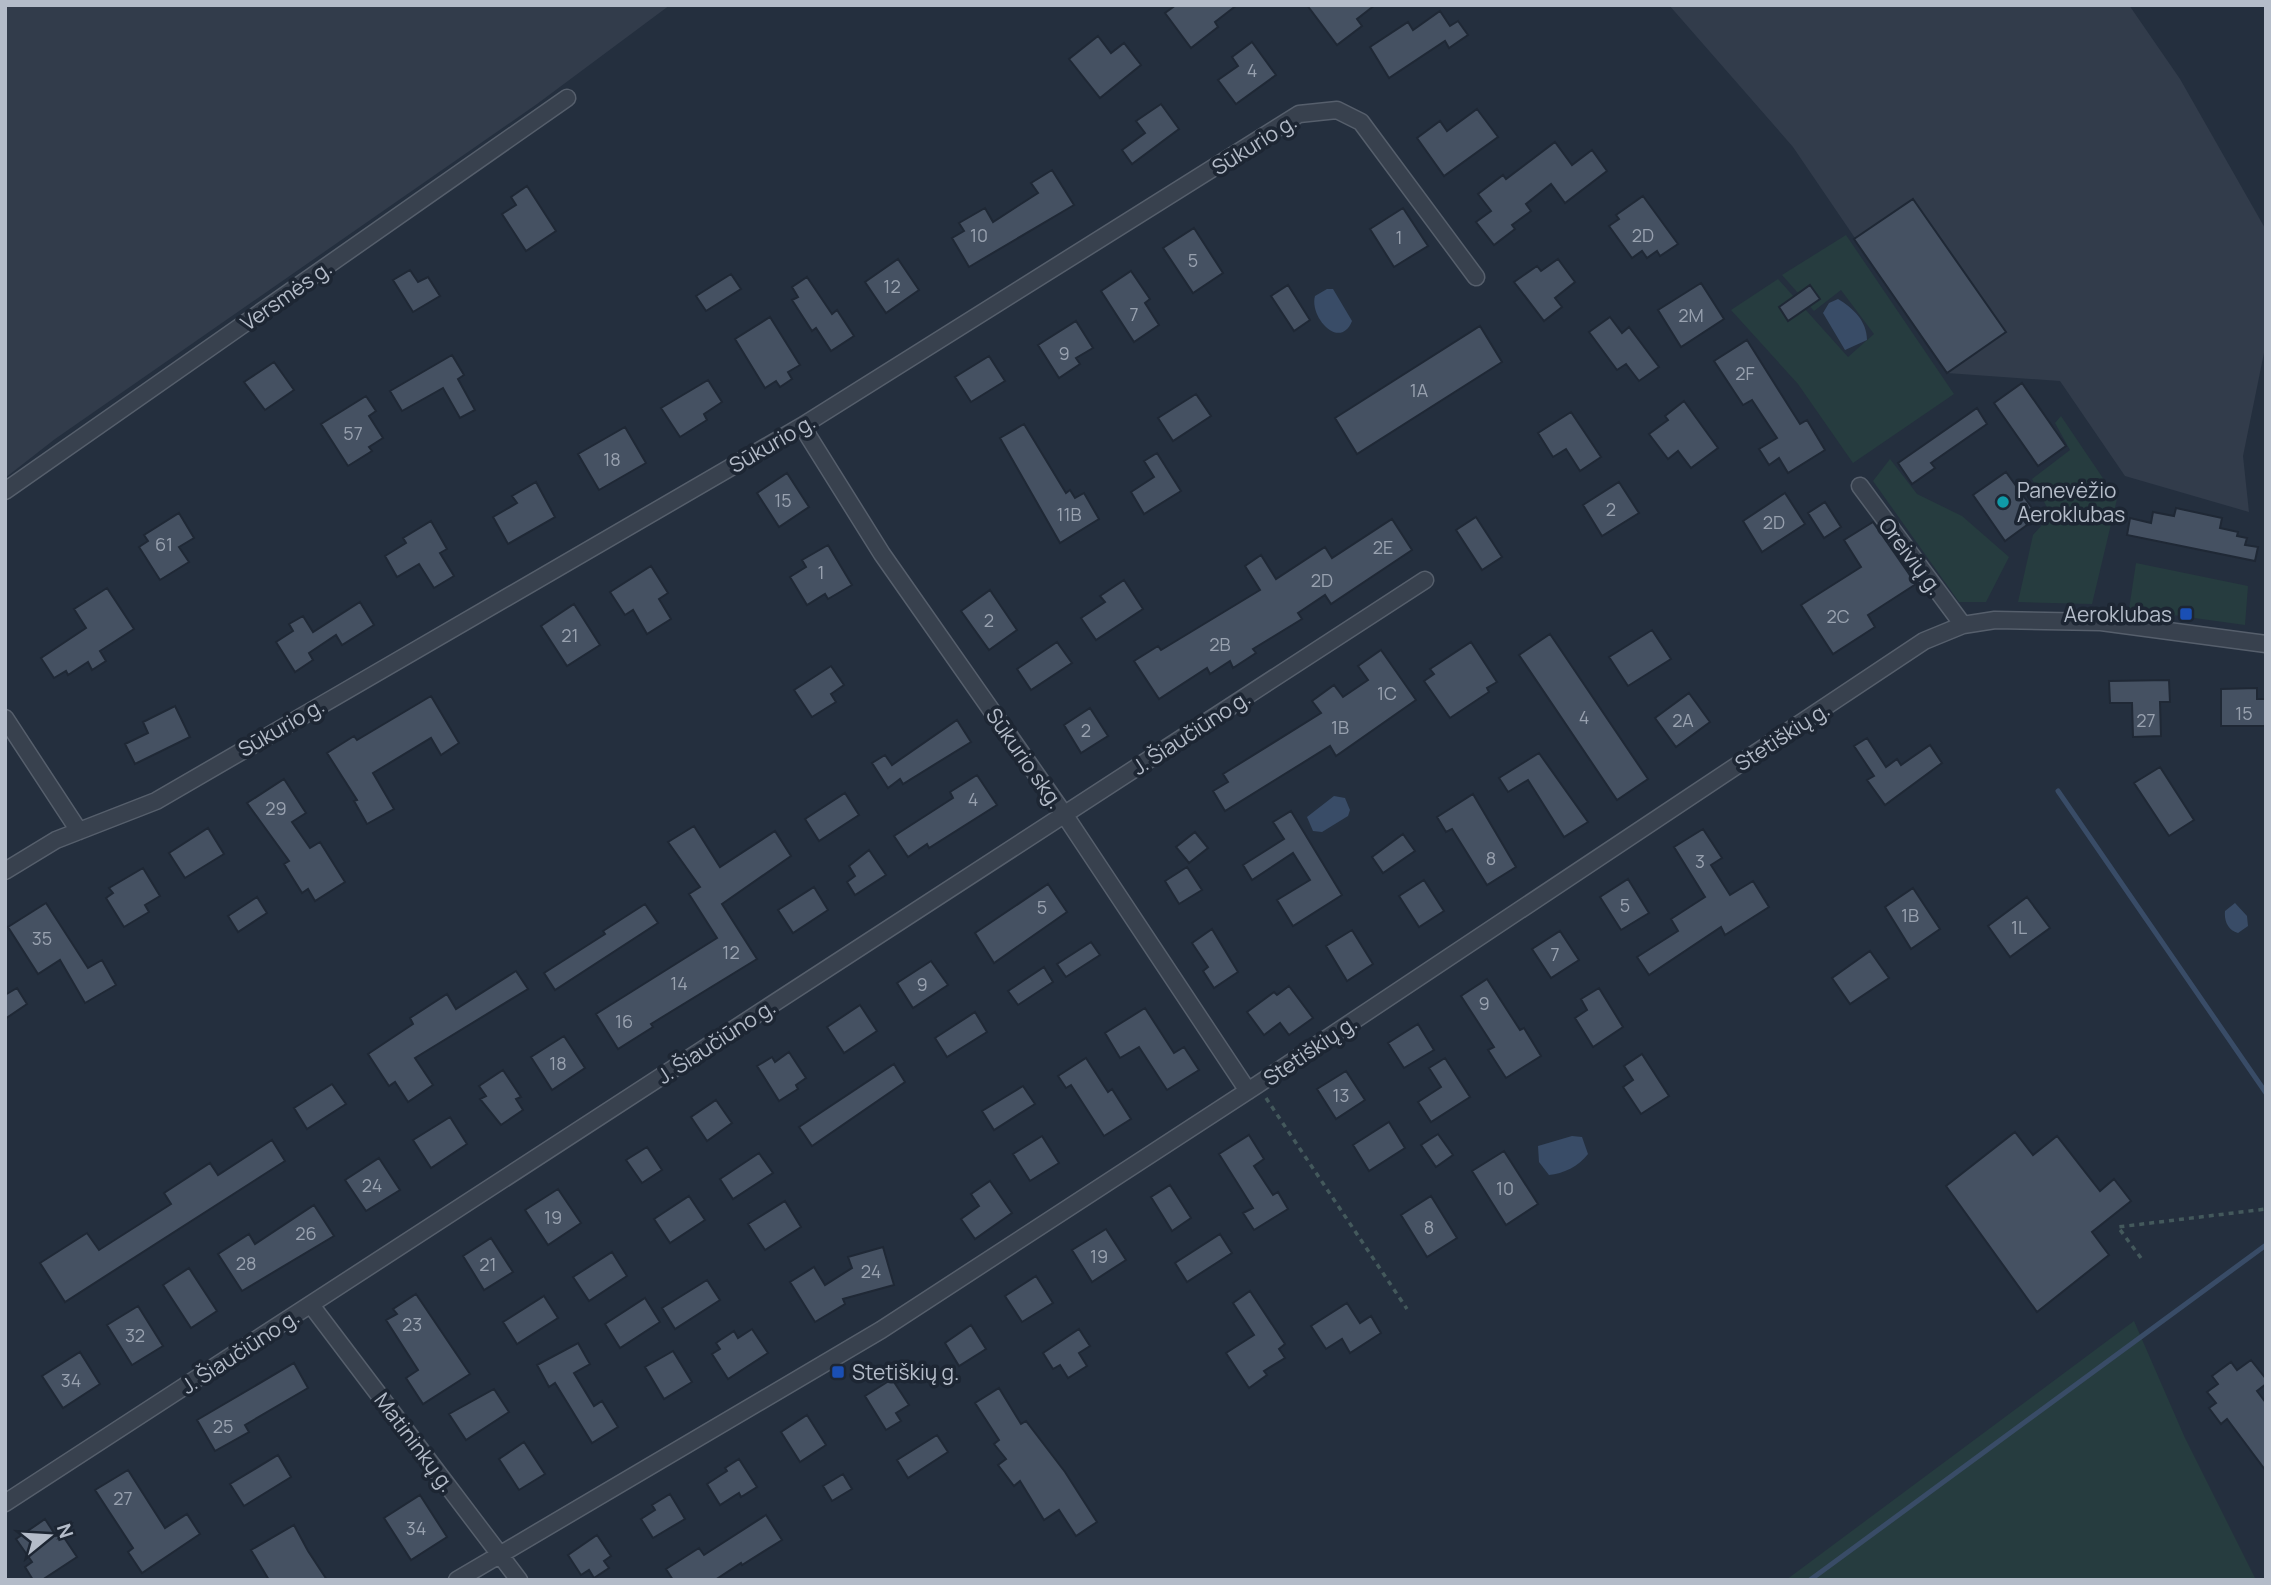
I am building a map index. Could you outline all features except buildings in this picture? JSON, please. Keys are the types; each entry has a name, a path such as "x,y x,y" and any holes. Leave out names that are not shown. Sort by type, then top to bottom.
{"street":[{"name":"Versmės g.","path":"5,491 567,98"},
{"name":"Sūkurio g.","path":"5,871 56,840 156,801 802,426 1299,114 1337,110 1361,122 1476,277"},
{"name":"Sūkurio skg.","path":"802,426 882,554 1253,1088"},
{"name":"Oreivių g.","path":"1860,486 1963,625"},
{"name":"J. Šiaučiūno g.","path":"5,1503 1425,580"},
{"name":"Stetiškių g.","path":"457,1580 881,1330 1253,1088 1924,641 1963,625 1995,620 2101,622 2266,644"},
{"path":"5,718 79,831"},
{"name":"Matininkų g.","path":"311,1305 519,1580"}],"path":[{"path":"1253,1088 1407,1309"},
{"path":"2141,1258 2118,1227 2266,1209"}],"shaded area":[{"path":"5,5 670,5 537,104 55,439 5,478"},
{"path":"1669,5 2129,5 2180,79 2266,230 2266,343 2243,456 2249,512 2125,476 2060,381 1947,373 1793,147"}],"green space":[{"path":"1846,235 1954,394 1853,463 1798,384 1731,310 1778,279 1848,357 1874,334 1841,290 1814,311 1782,275"},
{"path":"2061,416 2117,499 2092,604 2018,602 2033,535 2051,515 2032,479 2070,450 2055,423"},
{"path":"1890,459 1917,494 1962,516 2009,557 1986,602 1959,602 1873,481"},
{"path":"2136,563 2248,586 2245,625 2129,609"},
{"path":"2134,1321 2185,1438 2256,1580 1786,1580"}],"water":[{"path":"1327,289 1333,289 1352,321 1347,329 1340,333 1327,328 1314,304 1315,296"},
{"path":"1838,299 1858,316 1865,327 1867,340 1845,350 1823,313 1829,303"},
{"path":"1334,796 1345,798 1350,810 1348,816 1322,832 1313,831 1307,817"},
{"path":"2235,903 2247,916 2248,926 2238,933 2227,925 2225,918 2225,911"},
{"path":"1572,1136 1582,1137 1588,1154 1570,1169 1549,1175 1539,1162 1538,1146"}],"waterway":[{"path":"2058,791 2266,1093"},
{"path":"1810,1580 2266,1245"}],"place":[{"name":"Panevėžio Aeroklubas","path":"2003,502"},
{"name":"Aeroklubas","path":"2186,614"},
{"name":"Stetiškių g.","path":"838,1372"}]}
